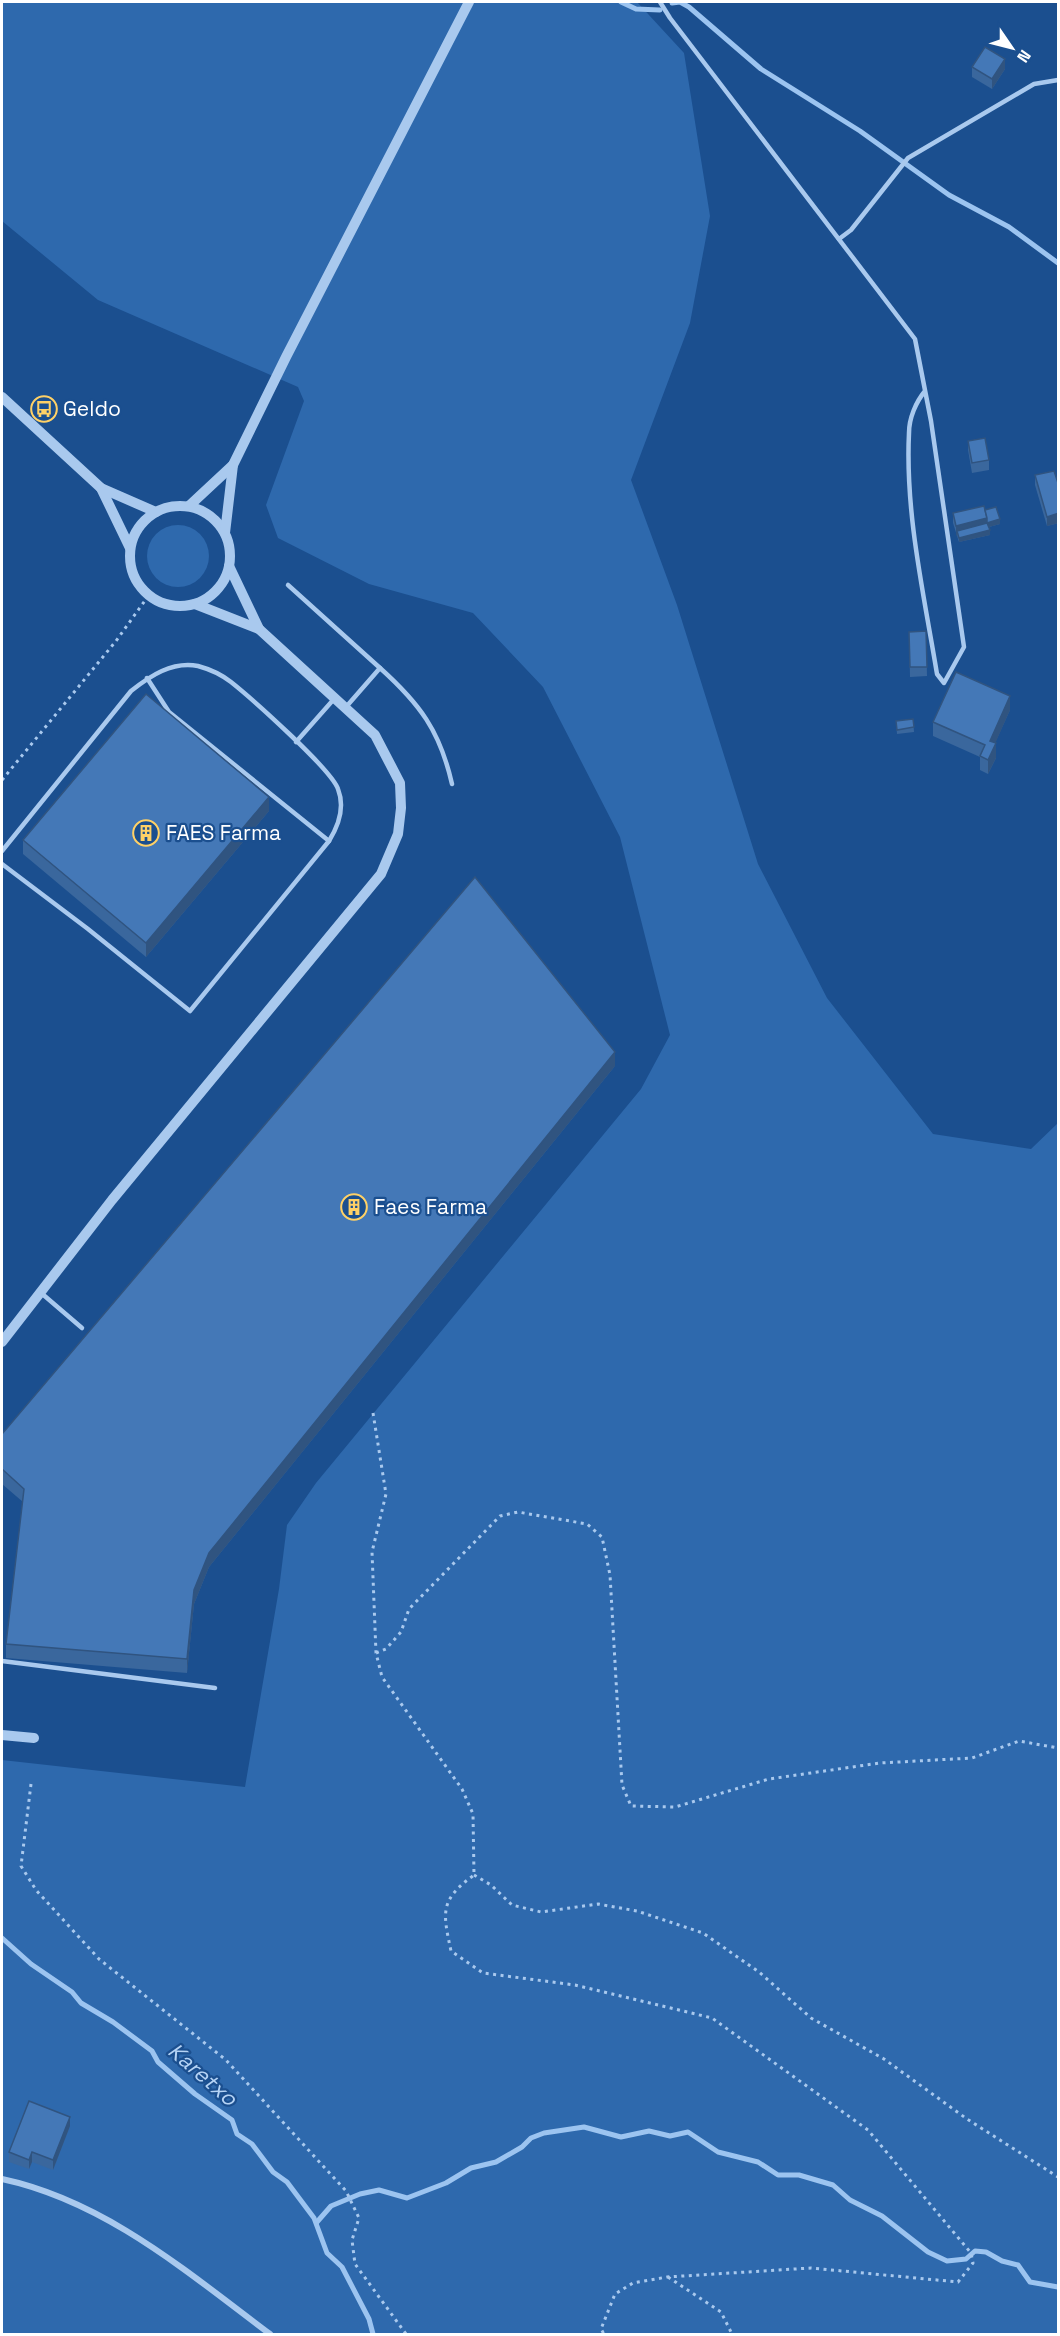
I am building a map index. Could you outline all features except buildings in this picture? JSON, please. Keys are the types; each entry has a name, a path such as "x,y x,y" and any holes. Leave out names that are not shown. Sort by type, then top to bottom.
{"street":[{"path":"225,533 233,465 286,357 469,2"},
{"path":"2,397 101,488 156,512"},
{"path":"189,506 233,465"},
{"path":"101,488 130,548 132,571 137,582 149,595 174,606 195,604 214,593 221,585 229,566 229,544 225,533 210,516 189,506 178,506 156,512 139,526 130,548"},
{"path":"229,566 259,629"},
{"path":"2,1342 112,1200 381,874 398,834 400,783 375,735 259,629 195,604"},
{"path":"2,1735 33,1738"},
{"path":"2,2179 38,2187 74,2202 133,2234 270,2334"}],"lane":[{"path":"660,2 915,339 925,391 964,647 944,683 937,674 912,515 908,431 916,402 925,391"},
{"path":"839,238 851,230 908,158 1034,84 1059,80"},
{"path":"288,585 405,691 431,723 440,740 452,784"},
{"path":"2,851 131,691 147,678 178,666 197,666 230,681 332,777 339,790 341,810 338,826 329,841 190,1011 2,864"},
{"path":"346,707 380,668"},
{"path":"147,678 169,712 329,841"},
{"path":"296,742 335,697"},
{"path":"40,1292 82,1328"},
{"path":"2,1661 215,1688"}],"path":[{"path":"2,780 116,641 149,595"},
{"path":"373,1413 386,1494 372,1552 376,1653 382,1677 462,1789 473,1814 474,1875"},
{"path":"376,1653 386,1649 401,1632 408,1609 500,1516 518,1512 587,1524 602,1538 609,1575 622,1785 631,1806 675,1807 769,1779 880,1763 972,1758 1019,1741 1059,1748"},
{"path":"31,1784 21,1866 36,1890 99,1959 226,2060 346,2191 359,2218 352,2240 356,2264 406,2334"},
{"path":"474,1875 491,1885 512,1905 541,1912 598,1904 637,1911 703,1933 759,1972 811,2018 884,2059 967,2119 1059,2177"},
{"path":"474,1875 456,1888 443,1915 451,1951 483,1973 575,1985 712,2018 868,2130 971,2253 973,2263 958,2282 811,2268 667,2277 633,2283 615,2294 601,2329 604,2334"},
{"path":"667,2277 721,2312 732,2334"}],"shaded area":[{"path":"2,2 637,2 684,53 710,216 690,323 631,480 677,605 758,864 827,998 933,1134 1031,1149 1058,1123 1058,2334 2,2334 2,1760 245,1787 279,1589 287,1525 316,1483 641,1089 670,1035 620,837 543,687 473,613 369,584 278,538 266,505 304,401 298,387 98,300 2,221"},
{"path":"178,525 190,527 200,534 207,544 209,556 207,568 200,578 190,585 178,587 166,585 156,578 149,568 147,556 149,544 156,534 166,527"}],"waterway":[{"path":"621,2 636,9 660,10"},
{"path":"672,3 680,2 689,7 761,69 860,131 949,195 1009,227 1058,263"},
{"name":"Karetxo","path":"2,1938 31,1964 72,1992 81,2003 113,2022 152,2051 158,2062 195,2094 232,2120 237,2134 252,2144 273,2172 287,2182 314,2218 327,2253 342,2267 369,2319 373,2334"},
{"path":"317,2222 331,2206 360,2194 379,2190 407,2198 446,2183 471,2168 496,2162 522,2147 531,2138 544,2133 584,2127 621,2137 649,2131 670,2136 688,2132 718,2152 758,2162 778,2175 799,2175 833,2185 850,2200 882,2216 928,2252 947,2261 966,2259 975,2251 986,2252 1002,2261 1018,2265 1030,2282 1058,2287"}],"place":[{"name":"Geldo","path":"44,409"},
{"name":"FAES Farma","path":"146,833"},
{"name":"Faes Farma","path":"354,1207"}]}
